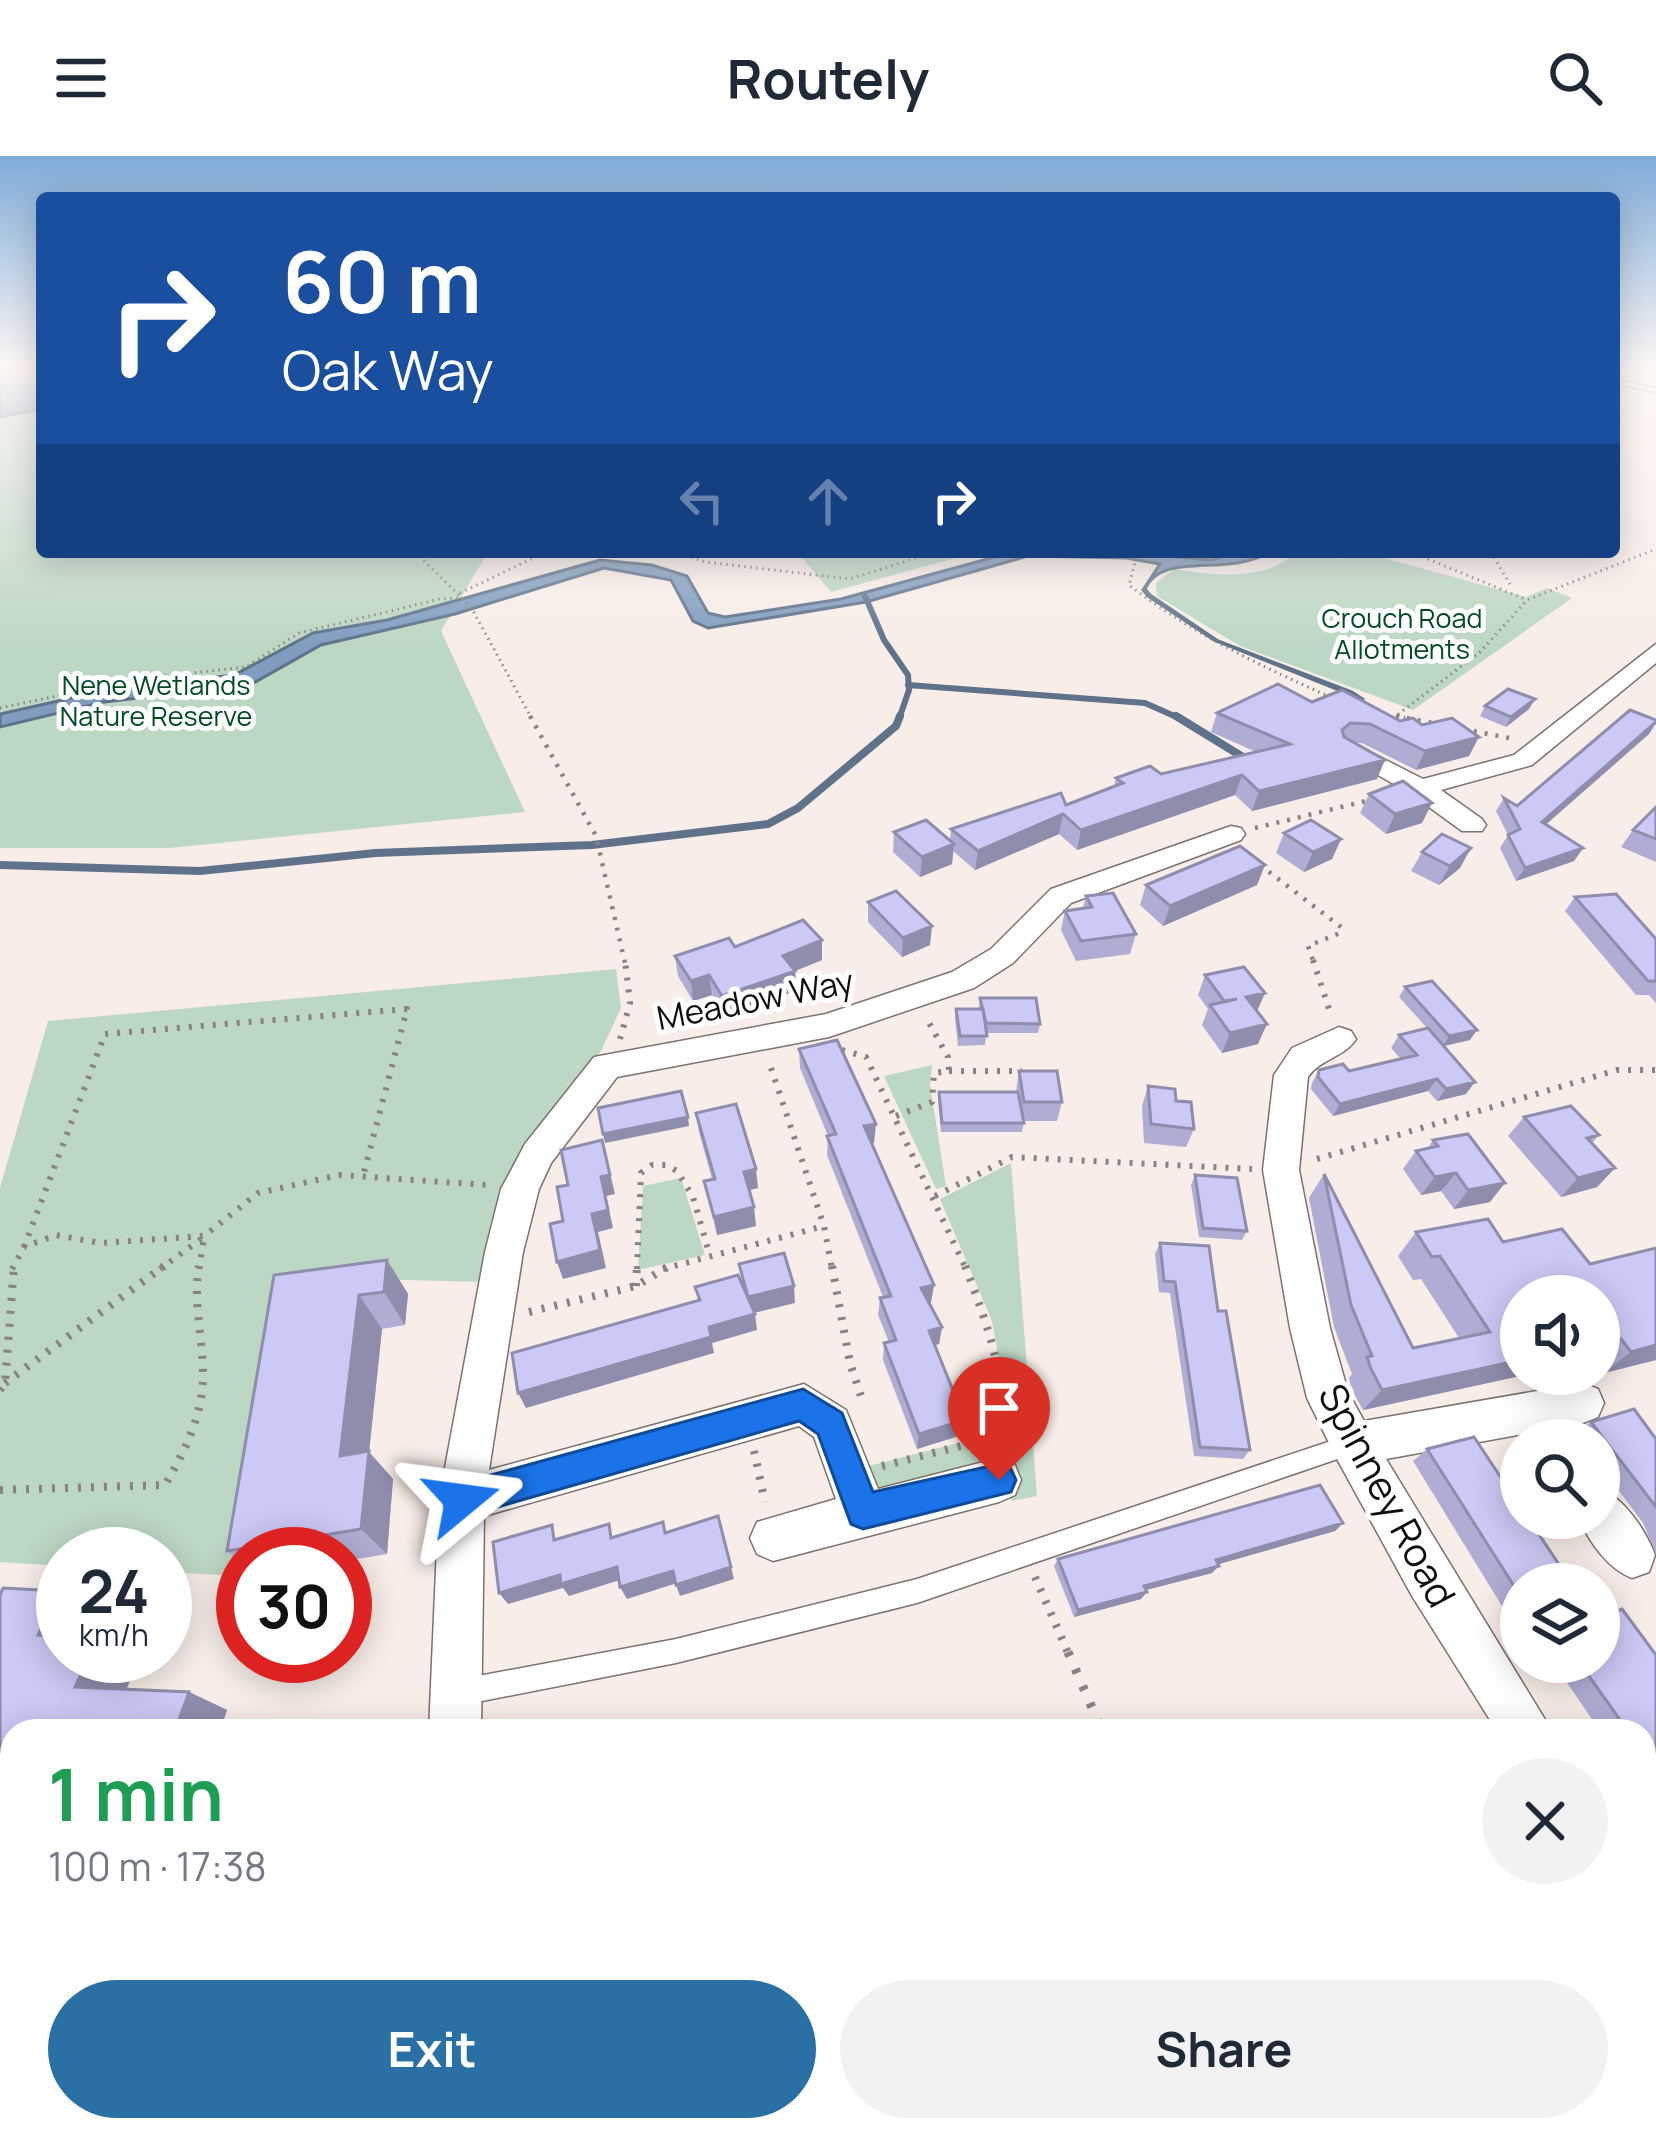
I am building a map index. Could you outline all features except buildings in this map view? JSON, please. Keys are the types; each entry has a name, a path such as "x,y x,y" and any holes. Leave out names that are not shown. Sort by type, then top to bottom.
{"street":[{"path":"1420,788 1523,760 1656,651"},
{"path":"1351,752 1420,788 1472,825"},
{"name":"Meadow Way","path":"606,1066 830,1025 963,980 1002,956 1061,896 1231,834"},
{"name":"Spinney Road","path":"1339,1039 1304,1057 1292,1075 1281,1170 1328,1398 1430,1579 1518,1719"},
{"path":"456,1712 462,1500 520,1190 538,1154 606,1066"},
{"path":"1553,1419 1583,1403"},
{"path":"462,1500 803,1404 831,1424 869,1474"},
{"path":"1352,1444 1500,1431"},
{"path":"773,1538 869,1474 999,1480"},
{"path":"1620,1539 1632,1555"}],"lane":[{"path":"456,1712 917,1591 1352,1444"}],"path":[{"path":"1396,716 1480,652 1527,601 1656,549"},
{"path":"421,558 471,607 596,836 624,954 630,1003 619,1046 606,1066"},
{"path":"0,708 137,679 246,668 299,633 461,595 503,580 531,558"},
{"path":"693,558 850,579 916,558"},
{"path":"1136,558 1129,585 1173,621 1250,664 1346,704"},
{"path":"1420,558 1513,590 1527,601"},
{"path":"1494,558 1513,590"},
{"path":"1379,712 1540,743"},
{"path":"1339,1039 1308,946 1340,933 1341,927 1254,860 1231,834 1420,788"},
{"path":"914,998 948,1058 949,1071"},
{"path":"3,1386 10,1274 105,1034 407,1009 363,1176"},
{"path":"760,1037 824,1226 850,1363 871,1424"},
{"path":"825,1054 843,1050 866,1057 935,1196 986,1322 1011,1419 999,1480"},
{"path":"771,1068 789,1063"},
{"path":"935,1196 1012,1157 1281,1170 1617,1070 1656,1070"},
{"path":"896,1116 932,1102 934,1073 1022,1071"},
{"path":"636,1286 641,1173 652,1165 674,1168 685,1180 710,1256"},
{"path":"3,1386 258,1193 339,1175 520,1190"},
{"path":"493,1321 636,1286 667,1267 824,1226"},
{"path":"24,1247 56,1235 100,1243 204,1237"},
{"path":"0,1490 165,1485 192,1438 203,1373 194,1295 204,1237"},
{"path":"869,1474 1008,1434"},
{"path":"1026,1556 1097,1719"}],"green space":[{"name":"Nene Wetlands Nature Reserve","path":"0,463 36,463 36,558 484,558 441,631 525,812 169,848 0,848"},
{"path":"802,558 956,558 831,592"},
{"name":"Crouch Road Allotments","path":"1288,558 1384,558 1526,597 1547,588 1572,598 1413,710 1240,646 1157,596 1156,583 1174,569 1254,572"},
{"path":"616,969 621,1008 601,1051 523,1156 485,1282 285,1277 245,1527 216,1527 216,1575 192,1574 192,1527 36,1527 36,1564 0,1562 0,1188 48,1021"},
{"path":"932,1065 930,1085 946,1186 936,1189 884,1076"},
{"path":"1011,1163 1037,1496 1012,1501 984,1470 879,1493 869,1466 1012,1429 992,1321 940,1199"},
{"path":"681,1178 705,1255 638,1270 643,1186"}],"water":[{"path":"991,558 1021,558 866,602 708,628 693,621 671,580 604,568 455,614 321,645 250,685 104,702 0,727 0,714 116,688 234,675 313,633 387,620 600,560 652,565 687,576 708,613 725,617 841,599"},
{"path":"1126,558 1255,558 1166,570 1145,589 1218,641 1364,700 1214,640 1148,596 1143,590 1160,564"}],"waterway":[{"path":"865,596 884,640 908,675 909,685"},
{"path":"899,719 909,685"},
{"path":"909,685 1145,703 1181,719"},
{"path":"0,865 200,871 375,853 592,845 768,824 798,808 896,726 900,716"},
{"path":"1176,716 1181,719"},
{"path":"1181,719 1251,762"}],"route":[{"path":"462,1500 803,1404 831,1424 863,1511 999,1480"}]}
